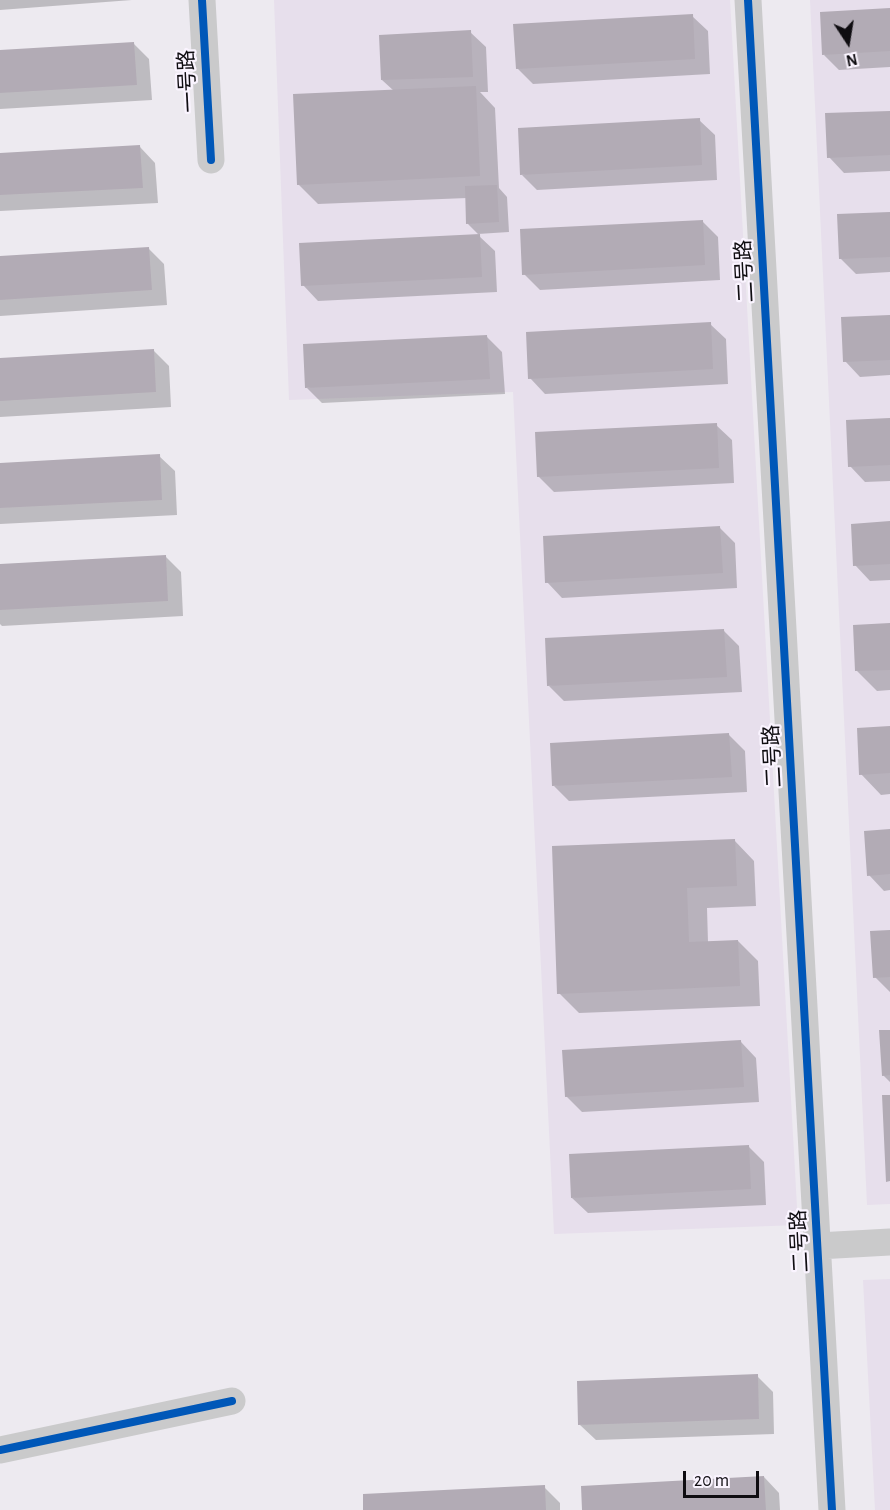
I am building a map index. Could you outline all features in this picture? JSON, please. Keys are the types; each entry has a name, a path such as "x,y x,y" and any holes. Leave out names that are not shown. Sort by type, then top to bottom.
{"street":[{"name":"一号路","path":"202,0 211,160"},
{"name":"二号路","path":"748,0 832,1510"},
{"path":"818,1246 890,1242"},
{"path":"0,1450 232,1401"}],"shaded area":[{"path":"274,0 730,0 798,1225 554,1234 513,392 289,400"},
{"path":"810,0 890,0 890,1204 867,1205"},
{"path":"890,1279 890,1510 875,1510 863,1280"}],"building":[{"path":"890,8 890,51 822,55 820,12"},
{"path":"693,14 695,59 516,69 513,24"},
{"path":"471,30 473,77 381,80 379,35"},
{"path":"134,42 137,85 0,93 0,50"},
{"path":"476,86 480,176 297,185 293,94"},
{"path":"890,111 890,155 827,158 825,113"},
{"path":"700,118 702,165 520,175 518,128"},
{"path":"140,145 143,188 0,195 0,153"},
{"path":"497,185 499,222 466,224 465,186"},
{"path":"890,212 890,257 839,259 837,214"},
{"path":"703,220 705,265 522,275 520,229"},
{"path":"480,234 482,277 301,286 299,243"},
{"path":"149,247 152,290 0,300 0,256"},
{"path":"890,315 890,360 843,362 841,317"},
{"path":"711,322 713,369 528,379 526,332"},
{"path":"487,335 490,379 305,388 303,344"},
{"path":"154,349 156,392 0,401 0,358"},
{"path":"890,418 890,465 848,467 846,420"},
{"path":"717,423 719,468 537,477 535,432"},
{"path":"160,454 162,500 0,508 0,463"},
{"path":"890,521 890,564 853,566 851,524"},
{"path":"720,526 723,573 545,583 543,536"},
{"path":"166,555 168,601 0,610 0,564"},
{"path":"890,623 890,670 855,671 853,625"},
{"path":"724,629 727,677 547,686 545,638"},
{"path":"890,726 890,773 859,775 857,728"},
{"path":"729,733 732,777 552,786 550,743"},
{"path":"890,829 890,874 867,876 864,831"},
{"path":"735,839 737,886 687,888 689,942 738,940 740,986 557,994 552,846"},
{"path":"890,930 890,977 873,978 870,931"},
{"path":"879,1030 890,1030 890,1075 882,1076"},
{"path":"741,1040 744,1087 565,1097 562,1050"},
{"path":"882,1095 890,1095 890,1181 886,1182"},
{"path":"749,1145 751,1189 571,1198 569,1154"},
{"path":"758,1374 759,1419 578,1425 577,1381"},
{"path":"764,1476 766,1510 582,1510 581,1486"},
{"path":"545,1485 546,1510 363,1510 363,1494"}],"cycle path":[{"path":"202,0 211,160"},
{"path":"748,0 832,1510"},
{"path":"0,1450 232,1401"}]}
